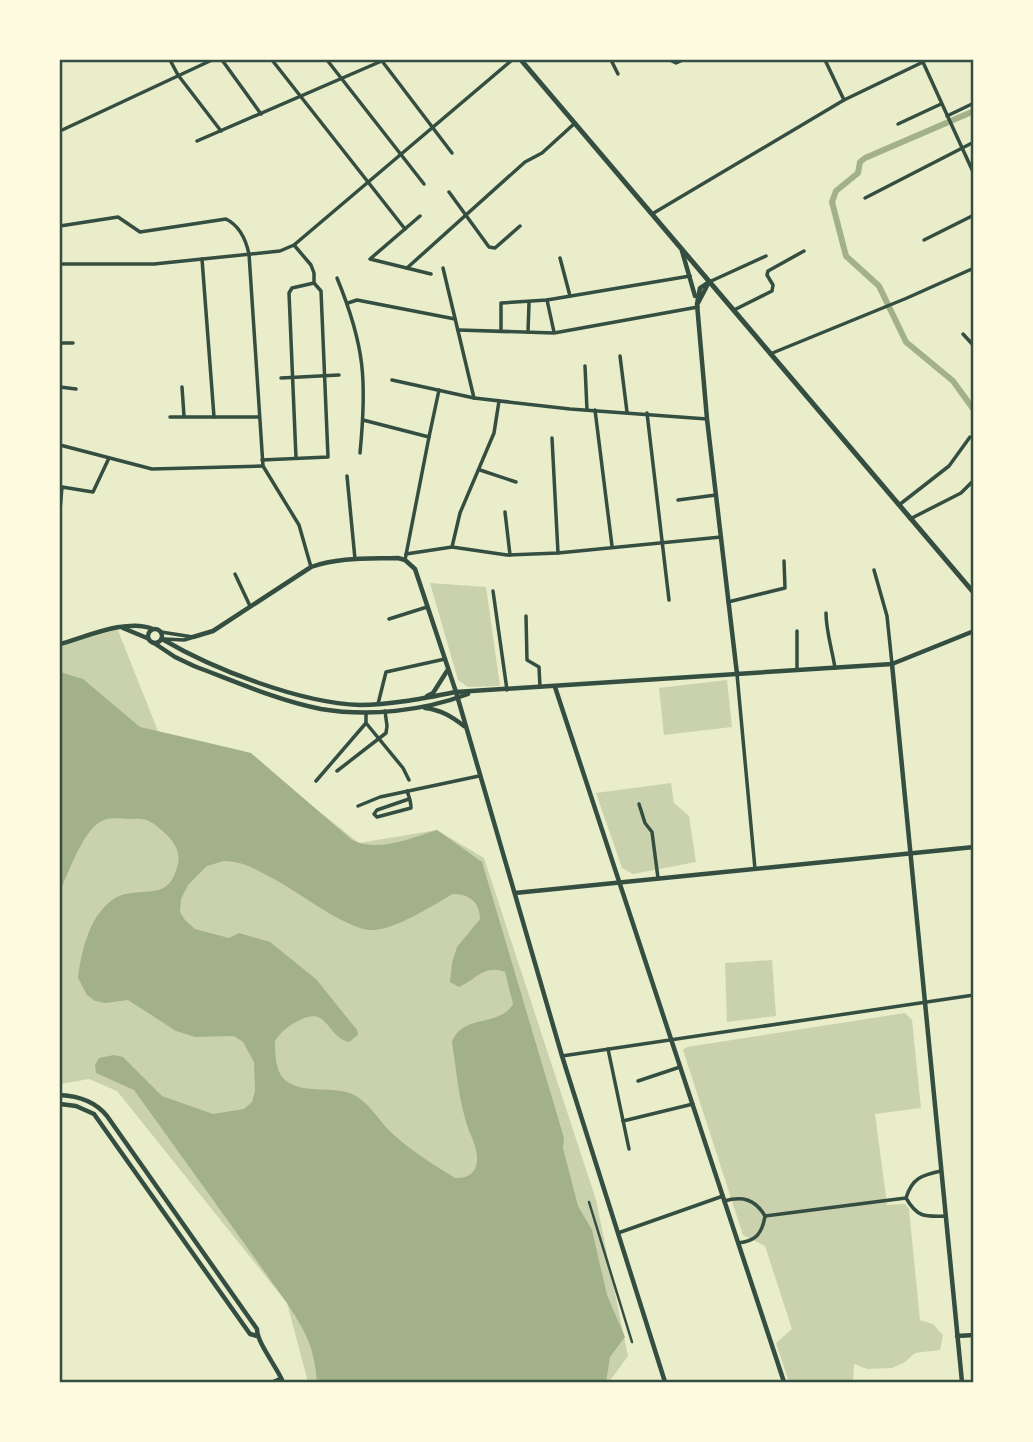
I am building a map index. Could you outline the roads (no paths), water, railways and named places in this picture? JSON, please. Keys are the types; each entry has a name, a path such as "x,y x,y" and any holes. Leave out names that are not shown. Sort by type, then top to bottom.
{"main road":[{"path":"521,60 974,593"}],"street":[{"path":"170,60 178,75 221,131"},
{"path":"60,131 212,60"},
{"path":"222,60 261,114"},
{"path":"272,60 405,229"},
{"path":"327,60 424,184"},
{"path":"197,141 382,60 452,153"},
{"path":"60,264 154,264 280,251 294,245 512,60"},
{"path":"611,60 618,74"},
{"path":"670,60 676,63 683,60"},
{"path":"825,60 844,100"},
{"path":"652,214 844,100 923,61 974,174"},
{"path":"947,117 974,103"},
{"path":"898,124 942,104"},
{"path":"407,268 525,162 542,153 575,123"},
{"path":"865,198 974,142"},
{"path":"449,192 489,247 495,248 520,226"},
{"path":"924,240 974,215"},
{"path":"420,216 369,259 431,274"},
{"path":"60,226 117,217 140,232 226,219 231,221 246,239 263,466 299,525 311,567"},
{"path":"262,460 328,457 321,291 314,283 314,273 310,265 294,245"},
{"path":"682,249 697,306 755,869"},
{"path":"734,310 772,291 773,285 767,275 768,271 804,251"},
{"path":"697,306 700,288 766,256"},
{"path":"560,258 570,296"},
{"path":"202,259 214,417"},
{"path":"443,268 474,398"},
{"path":"770,354 974,268"},
{"path":"501,331 501,303 547,300 690,276"},
{"path":"337,278 357,331 363,360 365,384 360,453"},
{"path":"296,458 289,293 292,288 314,283"},
{"path":"348,303 357,300 455,319"},
{"path":"547,300 554,333"},
{"path":"528,332 529,302"},
{"path":"458,330 554,333 697,306"},
{"path":"963,334 974,346"},
{"path":"60,343 73,343"},
{"path":"620,356 627,412"},
{"path":"585,366 586,410"},
{"path":"281,378 339,376"},
{"path":"392,380 474,398 707,419"},
{"path":"60,387 76,389"},
{"path":"183,387 184,417"},
{"path":"405,557 439,390"},
{"path":"452,547 460,513 494,433 499,401"},
{"path":"595,410 612,547"},
{"path":"647,413 669,600"},
{"path":"170,417 259,417"},
{"path":"363,420 429,437"},
{"path":"552,438 558,553"},
{"path":"899,505 949,466 970,438"},
{"path":"60,445 152,469 263,466"},
{"path":"60,510 63,487 93,492 109,458"},
{"path":"480,470 516,482"},
{"path":"347,476 355,559"},
{"path":"910,519 961,493 974,480"},
{"path":"678,500 716,495"},
{"path":"505,512 510,555"},
{"path":"154,643 162,639 184,640 213,631 311,567 322,563 405,557 452,547 510,555 721,537"},
{"path":"405,557 415,569 457,695 562,1056 666,1382"},
{"path":"728,602 785,588 784,561"},
{"path":"874,570 887,616 962,1382"},
{"path":"235,574 250,606"},
{"path":"493,591 507,690"},
{"path":"389,619 428,607"},
{"path":"826,613 835,668"},
{"path":"526,616 527,660 539,667 540,688"},
{"path":"60,644 141,625 193,637"},
{"path":"122,628 148,638 175,657 194,666 320,709 366,713 419,707 457,695"},
{"path":"148,638 153,629"},
{"path":"797,631 797,670"},
{"path":"162,639 199,660 250,679 323,701 363,705 472,692 892,664 974,631"},
{"path":"162,632 162,639"},
{"path":"178,648 184,640"},
{"path":"378,704 386,672 445,659"},
{"path":"420,699 433,694 448,670"},
{"path":"555,687 784,1382"},
{"path":"419,707 437,709 465,727"},
{"path":"337,771 387,730 384,711"},
{"path":"316,780 366,723 366,713"},
{"path":"366,723 380,738 409,780"},
{"path":"359,806 380,797 479,776"},
{"path":"407,791 409,799 411,808 377,817 374,814 377,810 409,799"},
{"path":"639,804 645,823 652,832 658,879"},
{"path":"515,893 974,847"},
{"path":"562,1056 974,995"},
{"path":"608,1049 629,1149"},
{"path":"638,1081 681,1067"},
{"path":"60,1095 90,1101 107,1116 257,1329 257,1336 282,1380 272,1382"},
{"path":"60,1104 76,1106 94,1114 250,1334 257,1336"},
{"path":"623,1122 693,1104"},
{"path":"906,1198 915,1179 941,1171"},
{"path":"906,1198 919,1214 946,1216"},
{"path":"765,1216 906,1198"},
{"path":"618,1233 724,1199 745,1199 765,1216"},
{"path":"589,1202 632,1342"},
{"path":"738,1243 751,1241 758,1236 765,1216"},
{"path":"957,1336 974,1335"}],"waterway":[{"path":"974,111 865,158 860,162 858,173 836,191 832,202 846,256 879,286 906,342 953,381 974,410"}]}
